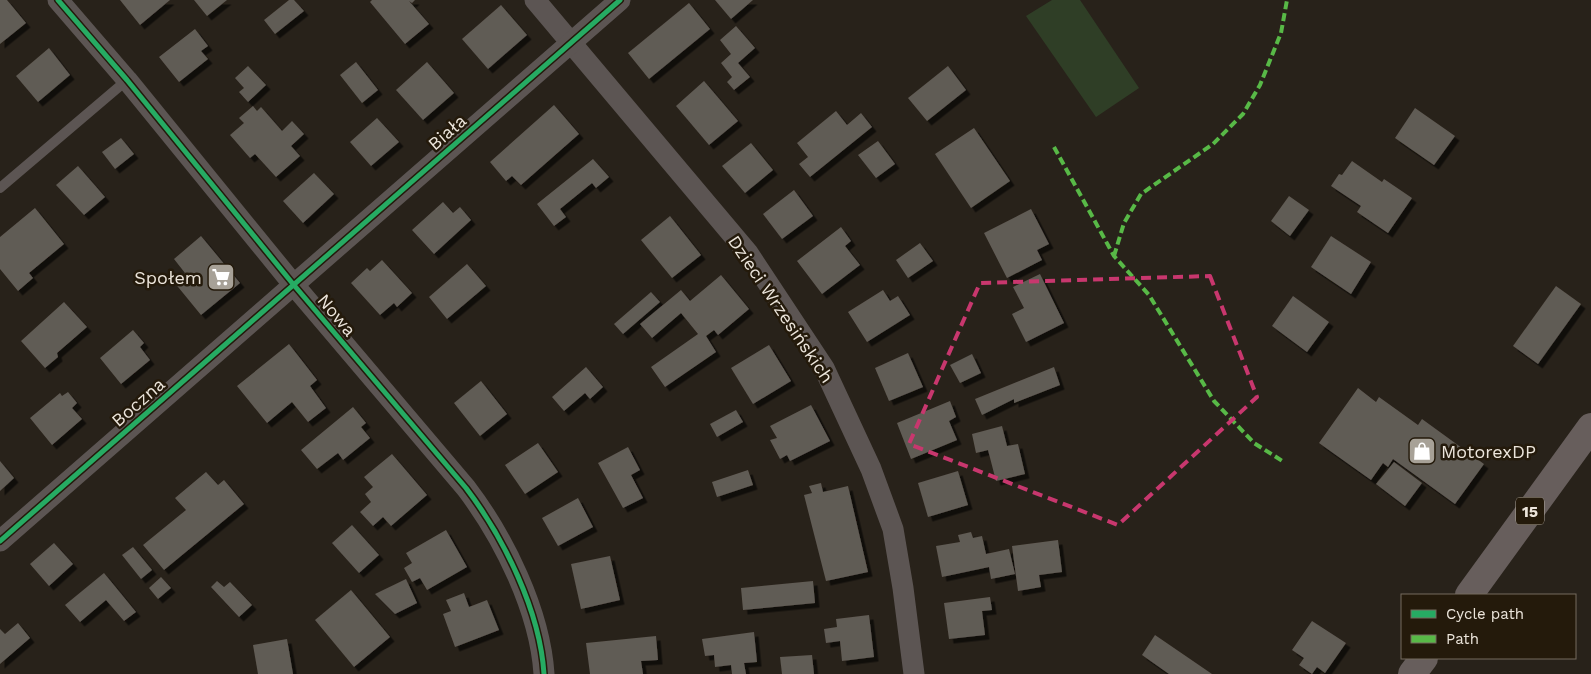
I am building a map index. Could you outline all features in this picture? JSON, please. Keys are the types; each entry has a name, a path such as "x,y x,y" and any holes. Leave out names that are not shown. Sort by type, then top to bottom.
{"main road":[{"name":"15","path":"1470,594 1591,427"},
{"path":"1412,674 1423,659"}],"street":[{"name":"Nowa","path":"58,0 127,80 293,284 480,506 497,533 535,620 542,652 544,674"},
{"name":"Dzieci Wrzesińskich","path":"535,0 748,253 824,368 871,469 892,529 903,588 914,674"},
{"name":"Biała","path":"293,284 620,0"},
{"name":"Boczna","path":"0,540 293,284"}],"lane":[{"path":"0,188 127,80"}],"highlighted area":[{"path":"1210,276 1257,397 1118,525 909,444 980,283"}],"green space":[{"path":"1052,0 1080,0 1139,88 1096,117 1026,16"}],"building":[{"path":"0,0 7,0 26,23 0,44"},
{"path":"120,0 170,0 140,25"},
{"path":"194,0 227,0 207,16"},
{"path":"289,0 294,0 304,11 275,34 264,20"},
{"path":"372,0 415,0 412,3 409,1 429,24 405,44 370,2"},
{"path":"715,0 753,0 731,19"},
{"path":"689,3 710,29 649,79 628,53"},
{"path":"501,5 527,35 488,69 462,39"},
{"path":"736,26 755,48 738,63 750,77 734,90 727,82 732,77 721,63 731,54 720,40"},
{"path":"195,29 208,46 201,51 208,59 179,82 159,57"},
{"path":"49,48 70,75 38,102 16,76"},
{"path":"356,62 378,90 362,103 340,75"},
{"path":"427,62 454,93 423,120 396,90"},
{"path":"248,66 266,85 248,102 239,92 244,88 235,78"},
{"path":"948,66 966,90 927,121 908,98"},
{"path":"704,81 738,121 709,145 676,106"},
{"path":"554,105 579,134 521,185 512,176 506,181 490,162"},
{"path":"253,106 257,111 261,107 282,131 292,121 304,134 291,146 300,156 276,177 255,154 250,158 230,135 244,123 239,118"},
{"path":"1415,108 1455,136 1434,165 1395,138"},
{"path":"836,111 847,125 861,113 872,127 810,177 799,164 808,157 797,143"},
{"path":"377,118 399,142 371,166 350,142"},
{"path":"974,128 1010,181 971,208 935,154"},
{"path":"121,138 134,154 115,169 102,152"},
{"path":"878,141 895,164 876,178 858,155"},
{"path":"751,143 773,170 745,193 722,166"},
{"path":"593,159 609,177 596,188 592,183 560,209 566,217 554,226 537,204"},
{"path":"1352,161 1382,182 1384,179 1412,198 1388,233 1357,212 1361,206 1331,186 1339,174 1342,175"},
{"path":"78,166 105,197 84,215 56,185"},
{"path":"314,173 334,194 303,223 283,201"},
{"path":"794,190 813,216 782,239 763,214"},
{"path":"1289,196 1309,210 1290,236 1271,221"},
{"path":"443,202 453,213 460,207 471,220 434,254 412,230"},
{"path":"35,208 64,244 29,273 33,278 18,291 0,269 0,237"},
{"path":"1031,209 1049,244 1037,250 1042,260 1007,278 984,233"},
{"path":"670,216 701,255 672,278 641,240"},
{"path":"841,227 851,241 845,246 860,265 822,294 797,261"},
{"path":"201,236 240,283 201,315 174,282 185,273 174,259"},
{"path":"1331,236 1371,262 1351,294 1311,267"},
{"path":"920,243 933,261 908,278 896,260"},
{"path":"382,260 412,293 397,307 394,303 380,315 351,283 367,268 370,271"},
{"path":"467,264 486,286 447,319 429,297"},
{"path":"1040,274 1064,323 1026,342 1012,314 1024,308 1013,287"},
{"path":"721,275 749,309 718,335 714,330 706,336 716,352 665,387 651,367 698,334 681,313 652,338 640,324 681,290 690,301"},
{"path":"1556,286 1581,304 1538,364 1513,346"},
{"path":"883,290 890,301 898,296 910,315 867,342 848,312"},
{"path":"651,292 660,302 623,334 614,324"},
{"path":"1293,296 1329,322 1307,352 1272,326"},
{"path":"64,302 87,327 57,353 58,357 45,368 21,341"},
{"path":"133,330 144,343 140,347 150,360 121,384 100,358"},
{"path":"289,344 317,380 310,386 326,408 308,422 292,402 267,423 237,386"},
{"path":"769,345 791,381 753,404 731,368"},
{"path":"908,353 923,387 889,401 875,368"},
{"path":"972,354 981,373 960,383 950,365"},
{"path":"586,367 603,387 590,399 585,393 564,411 552,397"},
{"path":"1054,367 1060,385 1014,403 1014,399 982,415 975,399"},
{"path":"481,381 507,414 480,436 454,403"},
{"path":"1358,388 1376,402 1379,397 1418,425 1422,419 1484,464 1455,504 1393,459 1388,467 1383,463 1371,480 1319,443"},
{"path":"68,392 77,403 72,408 82,419 52,445 30,418 60,393 62,396"},
{"path":"950,401 956,417 949,421 957,440 911,459 897,423"},
{"path":"811,405 830,441 790,461 787,455 780,459 770,440 777,438 770,426"},
{"path":"353,407 366,423 361,427 370,438 343,460 338,453 317,469 301,450"},
{"path":"736,410 743,422 717,437 710,424"},
{"path":"1002,426 1007,446 1018,444 1025,474 996,481 988,450 976,453 972,434"},
{"path":"538,443 558,472 525,494 505,465"},
{"path":"628,447 640,470 631,475 643,498 623,508 598,463"},
{"path":"392,454 427,495 391,526 383,517 373,526 360,512 371,502 365,494 373,487 364,477"},
{"path":"0,461 14,478 0,491"},
{"path":"1394,462 1422,483 1405,506 1376,484"},
{"path":"748,470 753,485 717,497 712,482"},
{"path":"958,471 968,505 928,517 918,483"},
{"path":"206,472 218,485 224,480 244,504 164,570 143,545 186,510 175,498"},
{"path":"821,483 823,492 848,486 868,572 826,581 804,495 812,493 809,486"},
{"path":"578,498 593,527 558,546 542,518"},
{"path":"352,525 379,555 359,573 332,543"},
{"path":"446,530 467,567 427,590 420,578 412,582 404,568 412,563 406,553"},
{"path":"971,532 973,538 982,536 986,554 1009,549 1015,574 991,579 989,567 942,577 936,546 960,542 958,535"},
{"path":"1058,540 1062,572 1039,575 1041,587 1018,591 1012,546"},
{"path":"54,543 73,564 49,586 30,564"},
{"path":"133,547 152,570 141,579 122,555"},
{"path":"610,556 620,600 581,609 571,564"},
{"path":"104,573 136,612 124,621 106,600 80,622 65,605"},
{"path":"161,577 171,588 158,599 149,588"},
{"path":"406,579 417,603 395,614 375,594"},
{"path":"217,581 224,587 230,582 252,605 239,617 211,587"},
{"path":"813,581 815,603 743,610 741,588"},
{"path":"351,590 390,637 354,667 315,620"},
{"path":"464,593 469,607 487,600 499,630 455,647 443,614 451,611 446,600"},
{"path":"990,597 992,610 982,611 985,635 949,639 944,603"},
{"path":"869,615 874,657 842,661 840,641 826,643 824,629 837,627 836,619"},
{"path":"1312,621 1346,643 1325,673 1317,667 1312,674 1299,665 1304,658 1292,650"},
{"path":"18,623 30,638 0,664 0,629 5,634"},
{"path":"754,632 757,662 744,663 746,674 732,674 731,665 715,667 714,655 705,656 702,639"},
{"path":"1155,635 1212,674 1169,674 1142,655"},
{"path":"656,636 658,660 641,661 643,674 590,674 586,643"},
{"path":"287,639 293,674 258,674 253,645"},
{"path":"812,655 814,674 782,674 780,657"}],"marked path":[{"path":"1114,256 1124,223 1141,194 1213,144 1243,114 1260,85 1281,33 1287,0"},
{"path":"1054,147 1114,256 1149,295 1214,401 1254,443 1284,462"}],"cycle path":[{"path":"58,0 127,80 293,284 466,488 494,529 518,576 535,625 544,674"},
{"path":"0,541 620,0"}],"place":[{"name":"Społem","path":"221,277"},
{"name":"MotorexDP","path":"1422,451"}]}
